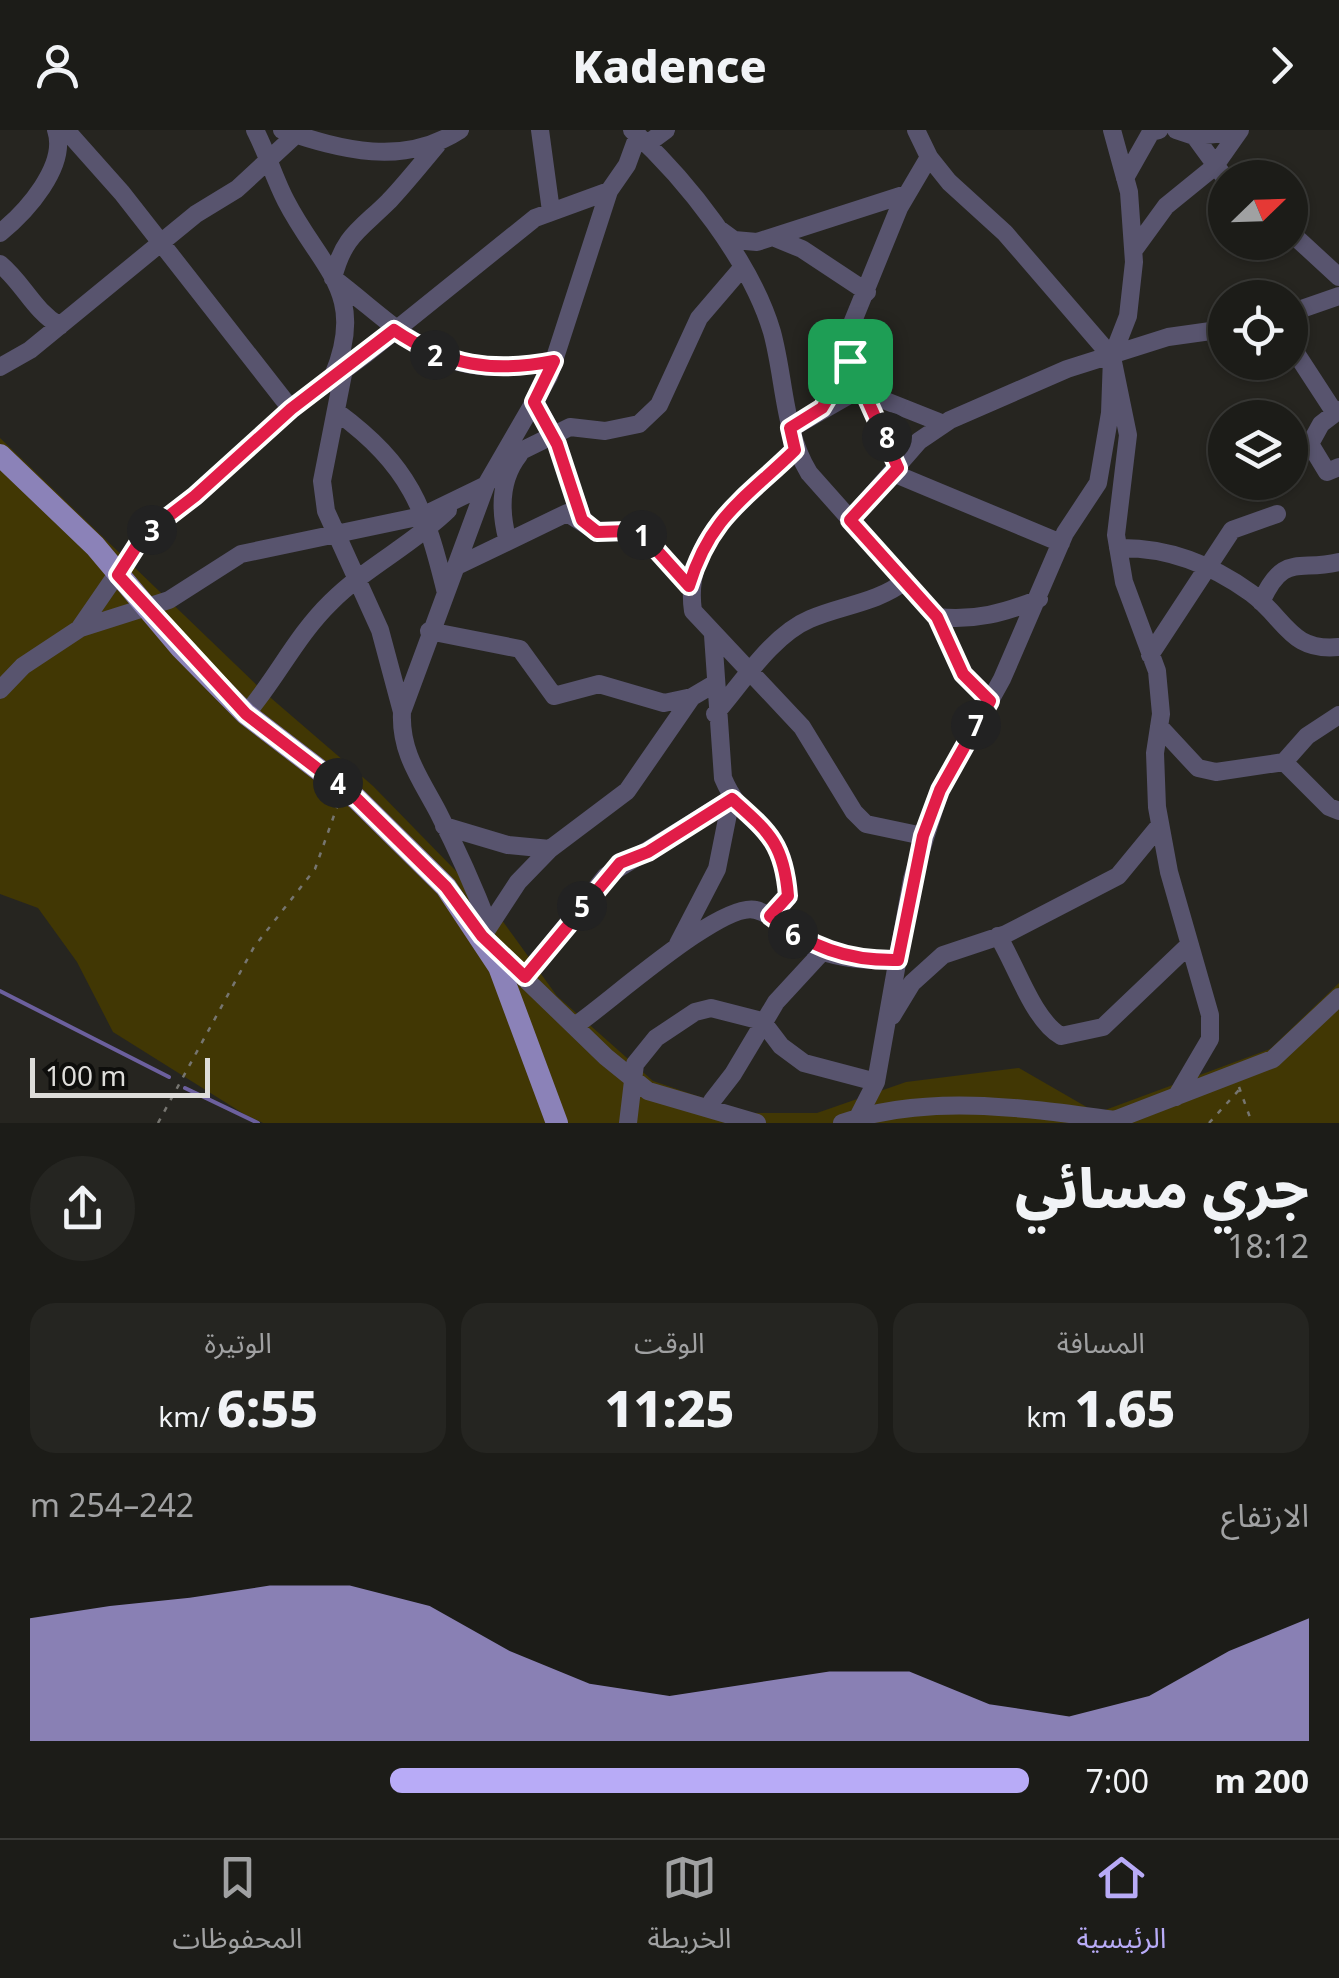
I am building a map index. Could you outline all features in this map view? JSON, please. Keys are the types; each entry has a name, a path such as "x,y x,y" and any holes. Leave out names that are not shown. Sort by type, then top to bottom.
{"main road":[{"path":"0,455 95,546 246,714 342,787 486,931 557,1123"}],"street":[{"path":"0,233 45,187 54,165 56,130"},
{"path":"66,130 291,409"},
{"path":"255,130 287,204 334,278 348,318 336,412 322,480 335,534 380,630 402,712"},
{"path":"334,278 340,251 360,223 385,205 437,145 460,130"},
{"path":"540,130 551,211"},
{"path":"639,136 666,130"},
{"path":"916,130 929,157 1005,233 1070,313 1112,356 1128,435 1118,548 1124,582 1156,671 1159,726 1155,753 1160,825 1210,1015 1210,1039 1176,1096"},
{"path":"852,1121 876,1082 923,836 940,790 990,701 1040,599 1061,544 1098,483 1110,413 1112,356 1128,316 1134,250 1125,178 1112,130"},
{"path":"1125,178 1151,132 1159,130"},
{"path":"1176,130 1238,131 1225,160"},
{"path":"0,368 60,326 196,214 237,189 293,132 358,153 437,145"},
{"path":"1192,133 1211,160"},
{"path":"639,136 627,165 609,192 554,361 486,485 429,630 402,712 401,736 412,767 444,826 486,931 525,977 648,1090 757,1123"},
{"path":"639,136 666,160 715,225 770,326 795,450 809,474 937,617 963,674 990,701"},
{"path":"822,408 850,361 852,326 906,194 929,157"},
{"path":"1134,250 1166,206 1208,180"},
{"path":"79,629 143,536 195,496 291,409 490,250 551,211 609,192"},
{"path":"715,225 734,240 757,242 906,194"},
{"path":"775,238 802,249 866,292"},
{"path":"1308,249 1339,277"},
{"path":"0,264 22,286 38,314 60,326"},
{"path":"500,461 570,427 606,431 638,424 659,405 699,318 741,269"},
{"path":"334,278 394,330 439,357 478,368 510,370 554,361"},
{"path":"1308,307 1339,296"},
{"path":"850,520 919,441 944,424 1067,369 1168,337 1208,331"},
{"path":"850,361 868,396 896,471 1061,544"},
{"path":"1308,370 1337,412 1321,424 1310,444 1327,472 1339,467"},
{"path":"790,428 852,392 944,424"},
{"path":"534,402 553,434 582,520"},
{"path":"336,412 395,462 426,522 446,593"},
{"path":"507,538 503,495 509,468 525,447"},
{"path":"795,450 736,500 698,557 689,586 693,611 802,728 854,812 866,824 923,836"},
{"path":"246,714 264,692 289,648 357,580 426,522 486,485"},
{"path":"457,566 507,538 567,513 597,532 629,531 644,536 689,586"},
{"path":"1150,655 1204,567 1232,530 1277,514"},
{"path":"0,690 23,666 79,629 168,600 241,554 335,534 426,522"},
{"path":"1118,548 1152,547 1204,567 1261,602 1298,642 1313,650 1339,648"},
{"path":"1261,602 1282,570 1300,563 1339,562"},
{"path":"715,714 786,635 807,620 887,595 905,581"},
{"path":"937,617 962,620 1002,614 1040,599"},
{"path":"429,630 520,648 554,696 599,684 664,703 692,697 714,684"},
{"path":"713,635 722,778 732,799 770,833 780,849 788,896 770,916"},
{"path":"486,931 518,882 550,848 627,791 692,697"},
{"path":"1159,726 1198,768 1216,772 1284,762 1307,736 1339,715"},
{"path":"1284,762 1328,807 1339,811"},
{"path":"678,944 717,869 732,799"},
{"path":"525,977 620,863 648,852 732,799"},
{"path":"884,1028 912,983 943,954 998,936 1118,876 1160,825"},
{"path":"444,826 508,844 550,848"},
{"path":"576,1025 660,964 678,944 711,922 746,908 770,916 824,950 866,961 898,960"},
{"path":"998,936 1037,1012 1048,1028 1061,1036 1103,1028 1189,945"},
{"path":"712,1100 733,1074 762,1021 795,977 824,950"},
{"path":"852,1121 979,1106 1111,1121 1176,1096 1238,1081 1294,1044 1339,996"},
{"path":"628,1123 634,1064 656,1038 695,1012 711,1008 762,1021 781,1046 804,1063 876,1082"}],"path":[{"path":"158,1123 254,948 315,869 342,787"},
{"path":"1209,1123 1238,1081"},
{"path":"1238,1081 1252,1123"}],"shaded area":[{"path":"0,438 264,692 373,786 496,912 557,996 653,1081 748,1113 817,1113 906,1082 1019,1068 1097,1113 1270,1049 1339,983 1339,1123 263,1123 244,1114 113,1032 77,962 38,908 0,894"}],"waterway":[{"path":"0,991 169,1077"},
{"path":"185,1088 258,1123"}],"route":[{"path":"394,330 439,357 478,368 510,370 554,361 534,402 557,444 582,520 597,532 629,531 644,536 689,586 698,557 736,500 795,450 790,428 822,408 850,361 882,424 898,468 850,520 937,617 963,674 990,701 940,790 923,836 898,960 866,961 814,948 770,916 788,896 780,849 770,833 732,799 648,852 620,863 525,977 482,936 446,887 357,799 305,755 246,714 180,647 118,575 125,558 143,536 195,496 291,409 394,330"}]}
